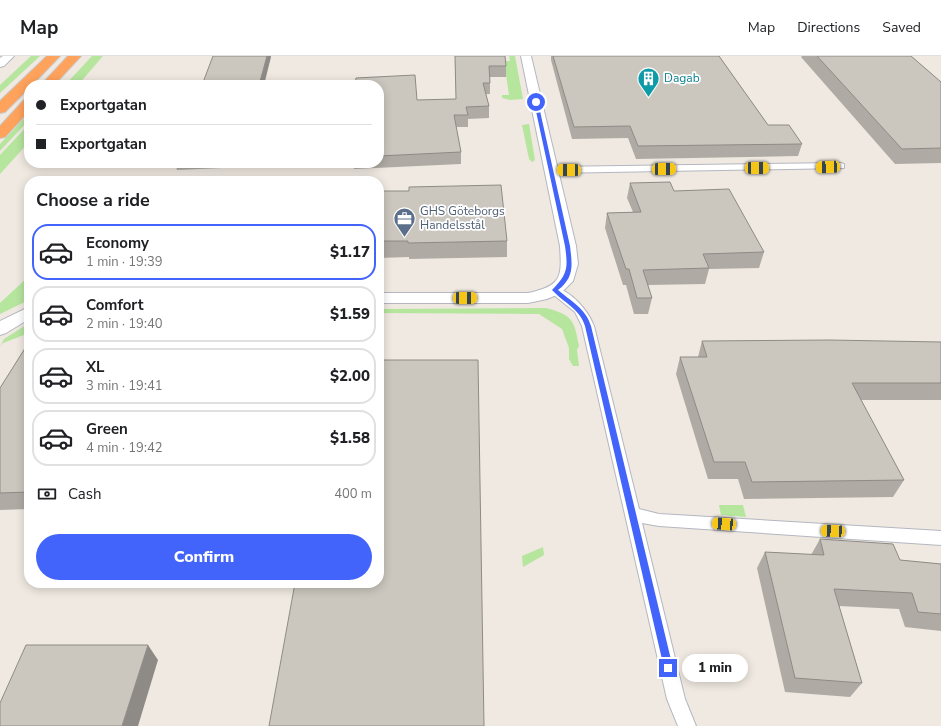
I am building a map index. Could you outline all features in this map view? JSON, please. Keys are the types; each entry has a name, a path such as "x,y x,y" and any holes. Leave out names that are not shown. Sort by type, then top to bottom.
{"highway":[{"path":"30,80 54,56"},
{"path":"52,80 75,56"},
{"path":"0,109 24,85"},
{"path":"0,134 24,108"}],"street":[{"path":"0,64 9,56"},
{"path":"384,298 528,298 545,295 563,284 570,268 568,246 526,56"},
{"path":"551,170 841,166"},
{"path":"554,290 567,299 585,317 676,699 687,726"},
{"path":"0,329 24,315"},
{"path":"632,514 659,520 941,538"}],"green space":[{"path":"31,56 40,56 0,93 0,85"},
{"path":"92,56 103,56 82,80 70,80"},
{"path":"509,56 515,56 523,99 510,100 502,98 502,95 509,95 504,61 510,61"},
{"path":"24,118 24,125 0,151 0,144"},
{"path":"529,124 535,160 532,162 529,159 522,125"},
{"path":"24,129 24,148 0,174 0,155"},
{"path":"24,281 24,302 0,314 0,303"},
{"path":"546,308 562,313 571,320 576,330 579,346 577,350 579,366 573,366 569,359 569,348 562,329 539,314 384,313 384,309"},
{"path":"24,326 24,335 3,343 0,347 4,339"},
{"path":"719,505 743,505 746,517 721,515"},
{"path":"543,547 544,555 523,567 522,556"}],"building":[{"path":"213,56 267,56 260,80 204,80"},
{"path":"455,56 505,56 506,66 489,66 490,83 483,83 489,106 466,107 468,115 454,115 461,152 384,156 384,80 356,80 356,78 415,75 417,100 456,99"},
{"name":"Dagab","path":"553,56 719,56 768,125 789,125 802,144 638,146 630,126 574,127"},
{"path":"817,56 911,56 941,82 941,148 902,149"},
{"path":"670,182 674,191 729,189 764,252 703,254 709,268 643,270 652,298 637,298 629,269 626,269 607,213 641,212 630,183"},
{"path":"501,185 507,241 408,243 408,241 384,241 384,191 409,191 409,187"},
{"path":"829,340 941,342 941,383 852,383 904,480 752,482 745,462 714,462 680,357 707,357 702,341"},
{"path":"24,350 24,492 0,493 0,388"},
{"path":"384,360 478,360 484,726 269,726 294,588 384,588"},
{"path":"820,539 893,544 900,560 941,564 941,614 918,612 912,593 834,589 862,683 795,678 765,552 824,555"},
{"path":"26,645 148,645 122,726 0,726 0,703"}],"place":[{"name":"Dagab","path":"649,98"},
{"name":"GHS Göteborgs Handelsstål","path":"404,238"}],"route":[{"path":"536,102 568,246 570,268 568,277 563,284 554,290 578,309 585,317 588,326 668,668"}]}
